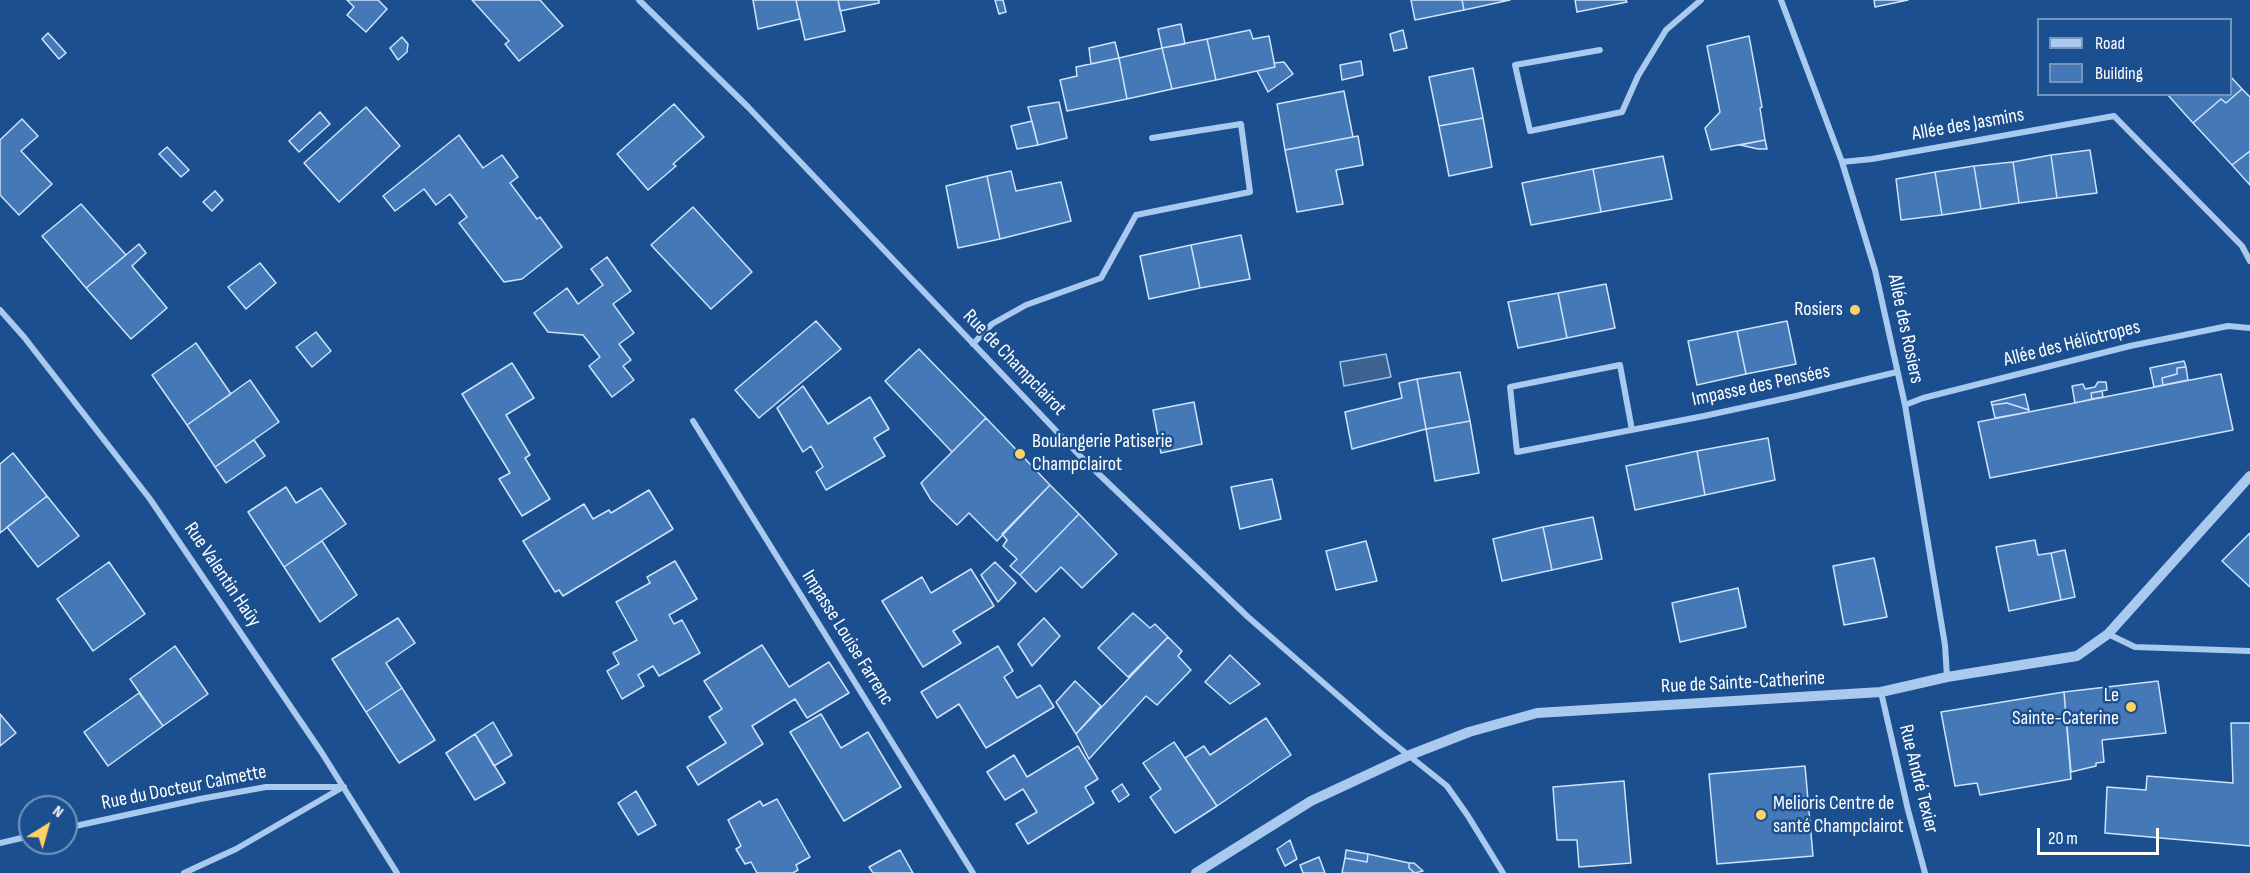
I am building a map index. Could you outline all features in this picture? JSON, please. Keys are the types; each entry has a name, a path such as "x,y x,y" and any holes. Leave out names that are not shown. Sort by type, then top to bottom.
{"street":[{"name":"Rue de Champclairot","path":"639,0 748,107 1081,457 1248,617 1382,734 1447,786 1503,873"},
{"path":"1600,50 1515,65 1530,131 1622,112 1638,76 1666,30 1701,0"},
{"name":"Allée des Rosiers","path":"1781,0 1842,162 1875,270 1905,405 1945,645 1947,677"},
{"name":"Allée des Jasmins","path":"1842,162 1872,159 2114,116 2242,246 2250,261"},
{"path":"973,344 992,324 1026,305 1101,278 1136,215 1250,192 1241,124 1152,138"},
{"name":"Rue Valentin Haüy","path":"0,310 24,337 150,499 344,787 397,873"},
{"name":"Allée des Héliotropes","path":"1905,405 1923,398 2130,346 2228,326 2250,328"},
{"name":"Impasse des Pensées","path":"1632,430 1620,365 1510,387 1517,452 1632,430 1796,396 1897,372"},
{"name":"Impasse Louise Farrenc","path":"693,421 973,873"},
{"name":"Rue de Sainte-Catherine","path":"1196,873 1311,801 1410,755 1469,732 1537,713 1881,692 1947,677 2077,656 2108,634 2250,476"},
{"path":"2108,634 2134,647 2250,651"},
{"name":"Rue André Texier","path":"1881,692 1908,810 1926,873"},
{"path":"184,873 236,849 344,787"},
{"name":"Rue du Docteur Calmette","path":"78,825 200,799 266,788 344,787"},
{"path":"0,843 18,839"}],"water":[{"path":"1386,354 1391,377 1344,386 1340,362"}],"building":[{"path":"347,0 378,0 387,9 366,32 347,15 354,7"},
{"path":"472,0 540,0 563,26 519,61 505,44 509,41"},
{"path":"753,0 796,0 800,19 758,29"},
{"path":"796,0 838,0 845,31 805,40"},
{"path":"838,0 879,0 879,3 840,11"},
{"path":"995,0 1003,0 1006,12 999,14"},
{"path":"1411,0 1462,0 1464,10 1415,20"},
{"path":"1462,0 1510,0 1464,10"},
{"path":"1575,0 1626,0 1627,2 1577,12"},
{"path":"1874,0 1908,0 1875,7"},
{"path":"1181,24 1185,44 1162,48 1158,29"},
{"path":"1250,30 1253,39 1269,36 1275,67 1216,80 1207,39"},
{"path":"1403,30 1407,48 1394,51 1390,34"},
{"path":"48,33 66,53 59,59 42,39"},
{"path":"1749,36 1762,107 1760,108 1765,140 1711,150 1705,128 1720,112 1707,46"},
{"path":"402,37 408,44 407,52 398,60 390,48"},
{"path":"1207,39 1216,80 1172,89 1162,48"},
{"path":"1115,42 1119,58 1091,64 1089,48"},
{"path":"1162,48 1172,89 1127,99 1119,58"},
{"path":"1119,58 1127,99 1067,111 1060,80 1077,76 1076,67"},
{"path":"1361,61 1363,75 1342,80 1340,65"},
{"path":"1284,62 1293,74 1268,92 1257,71 1275,67 1274,63"},
{"path":"1473,68 1483,118 1439,126 1429,77"},
{"path":"2232,78 2242,89 2226,103 2221,99 2193,123 2169,96 2232,96"},
{"path":"2242,89 2250,97 2250,151 2232,165 2193,123 2221,99 2226,103"},
{"path":"1344,91 1353,137 1285,150 1277,104"},
{"path":"1059,102 1067,138 1038,145 1028,107"},
{"path":"674,104 704,137 673,164 676,166 648,190 617,154"},
{"path":"366,107 400,146 339,202 304,163"},
{"path":"320,112 330,124 299,152 289,141"},
{"path":"1483,118 1492,167 1449,176 1439,126"},
{"path":"22,119 38,136 21,151 52,184 19,215 0,195 0,140"},
{"path":"1032,121 1038,145 1017,149 1011,126"},
{"path":"459,135 483,168 502,155 518,177 510,183 537,219 540,217 562,247 522,279 504,282 459,223 467,217 450,194 436,205 424,189 395,211 383,196"},
{"path":"1358,136 1363,165 1336,170 1343,204 1297,212 1285,150"},
{"path":"1765,140 1767,149 1740,145"},
{"path":"167,147 189,170 181,177 159,154"},
{"path":"2090,150 2097,193 2057,198 2051,155"},
{"path":"2250,151 2250,185 2232,165"},
{"path":"2051,155 2057,198 2019,203 2013,162"},
{"path":"1663,156 1672,199 1601,212 1593,169"},
{"path":"2013,162 2019,203 1981,209 1974,166"},
{"path":"1974,166 1981,209 1942,215 1935,172"},
{"path":"1593,169 1601,212 1531,225 1522,183"},
{"path":"1011,171 1016,191 1061,182 1071,221 1000,239 987,176"},
{"path":"1935,172 1942,215 1901,220 1896,179"},
{"path":"987,176 1000,239 958,248 946,186"},
{"path":"215,191 223,200 212,211 203,202"},
{"path":"81,204 126,255 86,288 42,236"},
{"path":"693,207 752,272 711,309 651,245"},
{"path":"1241,235 1250,279 1200,288 1191,245"},
{"path":"139,244 146,253 132,266 167,308 131,339 86,288"},
{"path":"1191,245 1200,288 1149,299 1140,256"},
{"path":"607,257 631,291 613,304 634,333 619,344 631,360 623,366 634,380 612,397 589,366 600,357 583,335 548,332 534,313 567,288 578,304 603,285 591,269"},
{"path":"260,263 276,283 246,309 228,287"},
{"path":"1606,284 1615,328 1567,338 1558,293"},
{"path":"1558,293 1567,338 1518,348 1508,302"},
{"path":"816,321 841,349 759,418 735,390"},
{"path":"1787,321 1796,364 1746,374 1737,331"},
{"path":"1737,331 1746,374 1697,385 1688,341"},
{"path":"316,332 331,351 312,367 296,347"},
{"path":"196,343 231,394 187,425 152,375"},
{"path":"919,349 986,418 952,452 885,381"},
{"path":"2184,361 2186,367 2177,368 2177,374 2162,378 2163,385 2154,387 2150,368"},
{"path":"512,363 534,398 506,415 530,455 525,458 550,499 522,516 499,479 510,473 462,394"},
{"path":"2186,367 2188,380 2163,385 2162,378 2177,374 2177,368"},
{"path":"1460,372 1470,421 1426,429 1417,379"},
{"path":"2221,374 2233,430 1990,478 1978,422"},
{"path":"1417,379 1426,429 1352,449 1345,412 1402,398 1399,383"},
{"path":"250,380 279,422 215,467 187,425"},
{"path":"2098,382 2106,382 2107,390 2091,393 2092,399 2075,403 2072,386 2083,384 2085,389 2095,387"},
{"path":"803,386 828,424 870,397 889,429 874,438 885,456 826,490 816,472 823,467 811,446 803,452 777,408"},
{"path":"2102,391 2103,397 2092,399 2091,393"},
{"path":"2025,394 2029,410 2007,403 1992,405 1991,402"},
{"path":"1194,402 1202,444 1161,453 1153,410"},
{"path":"2007,403 2029,410 2029,412 1995,418 1992,405"},
{"path":"986,418 1050,485 997,541 969,513 957,525 931,500 921,483"},
{"path":"1470,421 1479,473 1435,481 1426,429"},
{"path":"1768,438 1775,480 1705,495 1697,451"},
{"path":"254,440 265,456 226,483 215,467"},
{"path":"1697,451 1705,495 1635,510 1626,466"},
{"path":"13,453 47,496 0,533 0,464"},
{"path":"1272,479 1281,519 1240,529 1231,487"},
{"path":"1050,485 1079,514 1020,575 1010,566 1017,559 1003,546 1007,540 1002,534"},
{"path":"286,487 296,503 321,488 346,524 284,567 248,512"},
{"path":"649,490 673,529 563,596 559,590 555,592 523,541 584,504 593,519 609,510 611,513"},
{"path":"47,496 79,536 38,567 7,527"},
{"path":"1079,514 1117,554 1082,588 1061,567 1036,592 1020,575"},
{"path":"1593,517 1602,559 1552,570 1543,527"},
{"path":"1543,527 1552,570 1502,581 1493,539"},
{"path":"2250,533 2250,587 2222,561"},
{"path":"2035,540 2038,555 2051,553 2061,600 2009,611 1996,547"},
{"path":"322,541 357,595 320,622 284,567"},
{"path":"1366,541 1377,581 1336,590 1326,551"},
{"path":"2065,550 2075,597 2061,600 2051,553"},
{"path":"1874,558 1887,617 1844,625 1833,566"},
{"path":"675,561 697,599 669,615 674,624 682,620 700,653 659,676 653,666 638,675 644,686 622,699 607,671 619,664 613,653 637,640 616,602 650,583 647,577"},
{"path":"109,562 145,614 93,651 57,599"},
{"path":"995,562 1016,583 998,602 981,575"},
{"path":"971,569 994,606 953,631 961,643 923,667 882,601 922,577 931,593"},
{"path":"1738,588 1746,627 1680,642 1672,603"},
{"path":"1133,613 1150,628 1155,624 1168,637 1128,677 1098,648"},
{"path":"398,618 415,643 386,663 402,688 366,712 332,659"},
{"path":"1044,618 1060,636 1032,666 1018,644"},
{"path":"1168,637 1182,651 1178,656 1191,670 1157,705 1146,696 1089,759 1076,734"},
{"path":"762,645 789,687 829,662 849,693 807,718 795,699 752,726 763,744 698,785 687,767 726,743 709,717 722,709 704,681"},
{"path":"175,646 208,694 163,726 130,679"},
{"path":"998,646 1013,671 1004,677 1017,698 1040,685 1054,707 986,748 959,704 937,718 921,692"},
{"path":"1230,655 1260,684 1230,704 1205,682"},
{"path":"1075,681 1101,706 1076,734 1056,702"},
{"path":"2158,681 2166,733 2102,740 2104,762 2071,772 2064,692"},
{"path":"402,688 435,740 399,763 366,712"},
{"path":"2064,692 2071,779 1980,795 1977,783 1955,786 1941,712"},
{"path":"139,693 163,726 108,766 84,732"},
{"path":"0,714 16,733 0,746"},
{"path":"821,714 841,748 868,732 901,787 844,821 790,732"},
{"path":"1266,718 1291,755 1217,806 1185,758 1204,746 1210,755"},
{"path":"493,722 512,755 494,766 475,734"},
{"path":"2231,723 2250,723 2250,846 2105,833 2107,787 2146,790 2147,776 2233,783"},
{"path":"475,734 505,783 475,800 446,753"},
{"path":"1174,742 1217,806 1175,833 1150,797 1161,789 1143,763"},
{"path":"1078,746 1098,779 1085,787 1094,803 1028,844 1016,824 1037,812 1023,789 1005,800 987,772 1014,755 1027,777"},
{"name":"Melioris Centre de santé Champclairot","path":"1805,766 1813,856 1717,864 1709,774"},
{"path":"1624,781 1631,863 1579,867 1577,840 1557,840 1553,787"},
{"path":"1122,784 1129,795 1119,802 1112,791"},
{"path":"636,791 656,825 638,835 618,803"},
{"path":"777,799 810,857 796,865 798,870 793,873 757,873 751,862 745,864 736,849 741,846 728,820 760,801 763,806"},
{"path":"1290,840 1297,859 1285,866 1277,849"},
{"path":"900,850 913,873 873,873 869,867"},
{"path":"1346,850 1368,854 1367,862 1345,858"},
{"path":"1368,854 1409,863 1409,868 1415,873 1342,873 1345,858 1367,862"},
{"path":"1319,857 1325,873 1303,873 1300,865"},
{"path":"1409,863 1414,863 1423,871 1415,873 1409,868"}],"place":[{"name":"Rosiers","path":"1855,310"},
{"name":"Boulangerie Patiserie Champclairot","path":"1020,454"},
{"name":"Le Sainte-Caterine","path":"2131,707"},
{"name":"Melioris Centre de santé Champclairot","path":"1761,815"}]}
